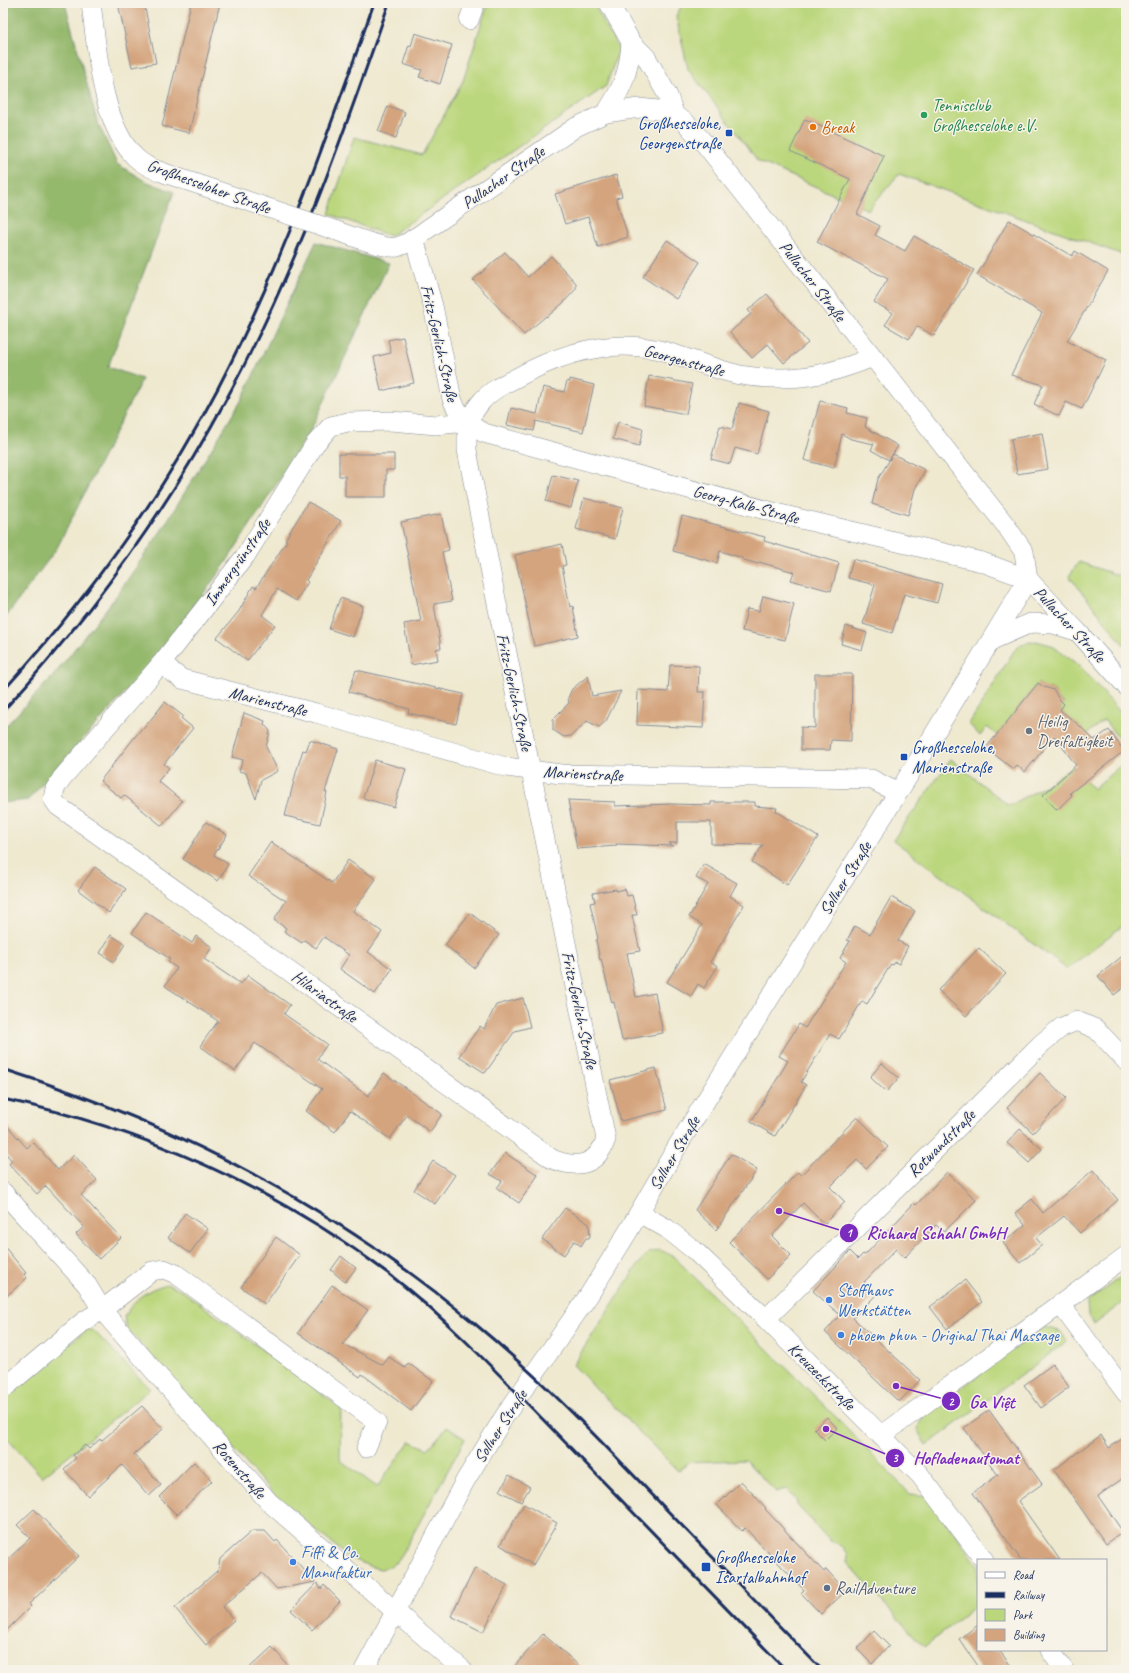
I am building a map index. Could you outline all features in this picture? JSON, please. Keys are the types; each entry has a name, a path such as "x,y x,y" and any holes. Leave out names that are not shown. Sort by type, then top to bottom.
{"street":[{"name":"Großhesseloher Straße","path":"91,3 100,68 112,120 125,146 136,158 148,167 380,245 395,248 414,238"},
{"path":"609,3 631,42 646,57 668,96 675,116"},
{"path":"606,113 622,87 626,77 630,61 631,42"},
{"name":"Pullacher Straße","path":"414,238 576,127 606,113 640,108 658,110 675,116 685,122 705,144 1007,527 1024,552 1028,579 1078,632 1122,674"},
{"name":"Fritz-Gerlich-Straße","path":"414,238 433,306 452,399 456,410 467,422 467,450 603,1120 606,1139 602,1151"},
{"name":"Georgenstraße","path":"467,422 481,401 503,384 536,366 579,351 600,347 627,346 654,349 679,355 740,375 775,378 800,378 827,373 849,367 873,357"},
{"name":"Immergrünstraße","path":"54,799 55,789 62,778 161,664 246,555 315,444 331,426 348,422 391,421 436,425 467,422"},
{"name":"Georg-Kalb-Straße","path":"467,422 484,434 780,514 982,562 1028,579"},
{"name":"Sollner Straße","path":"364,1670 465,1481 504,1417 589,1295 639,1214 678,1145 898,793 1028,579"},
{"path":"992,640 1030,623 1053,624 1078,632"},
{"name":"Marienstraße","path":"161,664 182,679 316,713 506,767 561,774 871,779 898,793"},
{"name":"Hilariastraße","path":"54,799 58,806 552,1159 565,1164 575,1165 591,1162 602,1151"},
{"name":"Rotwandstraße","path":"766,1319 1036,1049 1062,1027 1078,1021 1096,1029 1126,1060"},
{"name":"Rosenstraße","path":"3,1192 87,1285 102,1310 269,1502 463,1670"},
{"name":"Kreuzeckstraße","path":"639,1214 666,1228 694,1250 766,1319 920,1475 983,1559"},
{"path":"881,1436 1126,1256"},
{"path":"3,1389 84,1321 102,1310 152,1271 164,1269 176,1274 377,1422 366,1448"},
{"path":"1060,1304 1126,1393"},
{"path":"1051,1651 1064,1670"}],"green space":[{"path":"3,3 65,3 97,121 117,164 145,181 174,192 108,367 142,379 57,548 3,621"},
{"path":"488,3 593,3 619,49 606,86 390,236 329,214 354,137 422,155 463,81"},
{"name":"Tennisclub Großhesselohe e.V.","path":"683,3 1126,3 1126,256 899,174 868,210 758,161 688,69 676,16"},
{"path":"316,242 389,263 309,434 223,567 152,663 28,800 3,803 3,729 54,675 114,599 161,531 241,401"},
{"path":"1079,562 1126,578 1126,644 1124,645 1069,576"},
{"path":"1036,641 1051,645 1081,667 1120,712 1126,720 1126,748 1104,720 1087,734 1060,710 1064,703 1056,697 1055,691 1049,688 1046,689 1038,683 997,735 987,727 980,736 969,724 1014,651 1021,644"},
{"path":"951,759 1009,806 1045,786 1073,766 1093,789 1126,761 1126,923 1067,969 893,840"},
{"path":"660,1250 673,1256 839,1420 910,1494 928,1496 977,1564 977,1605 924,1647 847,1563 848,1554 837,1543 830,1541 797,1505 796,1500 786,1489 776,1492 745,1460 690,1462 678,1471 573,1365 637,1266 648,1253"},
{"path":"1126,1273 1126,1300 1094,1324 1088,1315 1087,1302"},
{"path":"167,1284 180,1289 341,1408 340,1460 377,1487 410,1441 428,1449 447,1427 465,1439 399,1560 389,1567 381,1569 371,1567 347,1556 276,1497 127,1329 124,1317 132,1305 147,1292"},
{"path":"1044,1327 1060,1331 1067,1341 926,1446 917,1429 923,1416"},
{"path":"88,1329 94,1331 150,1389 42,1477 3,1434 3,1398 39,1367"}],"building":[{"path":"118,3 144,3 156,63 132,67"},
{"path":"191,3 220,3 189,133 162,126"},
{"path":"415,33 452,45 440,84 419,77 422,70 403,64 409,45 411,46"},
{"path":"388,106 405,112 396,138 378,131"},
{"path":"805,119 884,156 857,214 880,226 875,235 905,251 914,236 974,270 934,336 917,326 909,339 885,325 893,313 874,302 888,279 817,242 850,179 790,151"},
{"path":"616,175 622,196 616,198 628,237 598,247 588,217 565,224 555,194"},
{"path":"1009,220 1072,256 1075,251 1108,271 1067,341 1106,360 1082,409 1066,402 1059,416 1034,404 1043,385 1011,375 1042,313 977,275"},
{"path":"667,240 700,262 676,299 643,277"},
{"path":"505,252 528,277 551,256 576,283 576,289 564,302 524,335 473,280"},
{"path":"767,294 808,343 784,363 768,344 752,358 730,332 751,314 748,310"},
{"path":"403,337 414,383 381,391 374,357 391,353 388,340"},
{"path":"649,376 692,384 686,414 644,406"},
{"path":"570,379 594,385 583,432 536,421 534,431 507,425 511,408 537,414 543,387 564,392 567,381 570,382"},
{"path":"820,401 848,408 847,413 867,418 865,427 898,446 889,460 871,450 874,444 851,439 842,434 834,468 804,460"},
{"path":"739,403 769,411 757,454 735,448 730,464 711,459 720,426 732,429"},
{"path":"618,422 643,429 639,446 613,439"},
{"path":"1042,433 1048,469 1017,474 1011,439"},
{"path":"339,454 394,454 394,470 386,470 386,497 345,497 345,476 339,476"},
{"path":"893,454 925,470 915,489 908,515 872,504 878,479"},
{"path":"553,475 578,481 571,508 546,501"},
{"path":"584,498 623,508 615,539 576,529"},
{"path":"308,502 341,521 306,580 308,582 296,601 277,589 262,615 275,625 247,661 217,638 239,611 253,586 256,588 287,541 285,540"},
{"path":"441,514 449,550 442,552 452,601 434,604 441,648 436,649 438,660 411,665 404,624 421,621 401,522"},
{"path":"682,516 765,537 764,541 839,563 831,591 791,580 794,572 759,562 758,564 720,551 717,563 673,551"},
{"path":"562,544 566,565 562,566 570,607 573,606 578,636 534,646 515,555"},
{"path":"853,559 942,584 937,603 904,594 892,633 863,624 875,585 848,578"},
{"path":"763,596 794,604 785,640 742,631 747,609 759,611"},
{"path":"340,598 363,606 353,637 329,629"},
{"path":"846,626 867,633 862,650 841,644"},
{"path":"670,665 699,666 698,692 705,692 703,728 637,725 638,690 668,692"},
{"path":"356,670 463,694 456,724 408,713 409,709 349,692"},
{"path":"815,674 852,674 851,741 831,740 830,750 801,750 801,727 815,728"},
{"path":"588,676 592,696 621,691 606,721 599,727 587,721 571,736 564,737 553,730 553,719 569,703 568,698 572,689"},
{"path":"1038,683 1044,687 1054,690 1058,698 1064,704 1060,710 1080,726 1094,740 1109,730 1124,751 1070,793 1072,795 1057,810 1043,795 1076,765 1054,736 1025,772 1017,765 1013,769 986,748"},
{"path":"165,702 183,716 181,718 193,728 164,764 169,768 158,781 182,801 162,826 124,795 121,798 100,781 142,728 143,729"},
{"path":"244,713 265,721 264,724 270,731 266,747 278,771 261,780 256,799 246,773 239,771 243,760 232,757"},
{"path":"310,740 338,749 325,792 327,792 320,824 285,816 303,750 306,751"},
{"path":"375,760 406,769 394,807 363,798"},
{"path":"568,800 615,802 615,806 671,804 711,805 711,802 755,802 755,806 777,808 776,811 818,837 787,885 752,862 763,845 711,844 711,822 677,822 677,843 669,843 673,846 616,844 616,846 577,849"},
{"path":"206,822 227,835 214,855 228,864 218,881 183,859"},
{"path":"271,842 332,883 348,860 376,879 353,911 382,932 368,952 392,969 375,994 340,969 349,955 324,937 316,948 304,940 302,943 284,931 286,928 274,920 286,901 248,876"},
{"path":"704,864 737,883 730,896 744,905 710,962 718,966 704,988 698,984 691,996 667,982 702,925 689,917 708,884 696,878"},
{"path":"95,867 126,889 109,913 78,890"},
{"path":"616,889 616,891 625,889 627,896 632,895 637,915 632,915 640,951 627,953 636,997 655,993 663,1033 622,1040 614,1002 612,1003 601,959 600,960 596,940 598,939 590,903 595,902 593,893"},
{"path":"891,897 915,911 898,941 908,946 899,964 895,962 893,965 891,964 867,1004 862,1001 839,1039 830,1034 801,1082 806,1085 775,1136 751,1122 788,1061 779,1056 799,1024 805,1028 846,962 840,958 850,941 847,940 855,926 870,934"},
{"path":"146,912 192,943 196,936 212,947 204,959 241,984 248,975 290,1005 284,1014 327,1044 317,1059 368,1096 384,1073 442,1114 430,1132 407,1115 390,1139 350,1111 335,1132 306,1111 322,1089 255,1043 235,1071 200,1046 218,1021 165,986 177,968 168,962 170,959 132,933"},
{"path":"470,913 499,935 474,968 445,945"},
{"path":"111,935 125,944 114,962 100,953"},
{"path":"979,948 1006,974 966,1016 938,990"},
{"path":"1126,953 1126,986 1114,995 1098,976"},
{"path":"523,998 530,1027 515,1031 485,1073 459,1056 480,1026 484,1029 496,1005"},
{"path":"882,1063 899,1078 886,1092 870,1077"},
{"path":"656,1068 667,1110 621,1121 610,1080"},
{"path":"1040,1073 1066,1098 1033,1133 1007,1108"},
{"path":"857,1117 888,1147 866,1169 857,1160 830,1187 845,1202 824,1224 803,1203 772,1236 791,1255 767,1279 729,1242 798,1172 801,1175"},
{"path":"3,1121 27,1148 33,1142 58,1170 74,1155 97,1180 81,1195 121,1238 99,1259 76,1234 84,1227 46,1186 37,1194 9,1164 12,1161 3,1150"},
{"path":"1020,1129 1042,1149 1029,1163 1007,1143"},
{"path":"505,1153 538,1175 519,1203 497,1188 502,1181 490,1174"},
{"path":"731,1154 757,1170 716,1230 695,1210"},
{"path":"433,1161 455,1175 435,1204 414,1190"},
{"path":"1093,1170 1118,1200 1080,1233 1064,1216 1036,1238 1042,1245 1020,1263 1003,1243 1025,1225 1015,1213 1032,1199 1043,1213"},
{"path":"947,1172 976,1200 944,1232 936,1225 904,1258 896,1249 864,1282 876,1295 853,1318 920,1380 899,1402 825,1332 840,1315 813,1291 850,1251 858,1259 863,1254 865,1255 914,1203 916,1205"},
{"path":"565,1208 589,1224 590,1238 586,1238 581,1246 574,1241 564,1255 542,1239"},
{"path":"185,1213 208,1229 190,1253 168,1238"},
{"path":"276,1237 300,1255 265,1304 241,1287"},
{"path":"3,1245 26,1273 24,1274 27,1278 3,1299"},
{"path":"341,1256 356,1268 345,1282 331,1270"},
{"path":"965,1280 982,1302 947,1329 930,1307"},
{"path":"332,1285 368,1310 343,1344 383,1365 389,1357 405,1368 408,1363 433,1381 411,1411 362,1374 360,1377 298,1333"},
{"path":"1053,1364 1069,1387 1041,1408 1024,1385"},
{"path":"142,1406 163,1429 134,1454 161,1485 149,1496 122,1465 88,1496 64,1469 76,1458 73,1455 85,1445 89,1449 100,1439 101,1441"},
{"path":"989,1410 1042,1484 1018,1501 1059,1559 1020,1559 973,1493 998,1475 964,1428"},
{"path":"827,1417 837,1428 825,1440 814,1429"},
{"path":"1101,1435 1109,1448 1126,1436 1126,1476 1098,1496 1123,1532 1106,1544 1054,1470"},
{"path":"194,1462 212,1481 177,1515 159,1497"},
{"path":"509,1475 530,1487 521,1502 500,1491"},
{"name":"Großhesselohe Isartalbahnhof","path":"741,1481 824,1572 826,1569 846,1591 821,1614 801,1593 804,1590 745,1528 742,1531 717,1505"},
{"path":"524,1504 557,1523 533,1565 500,1545"},
{"path":"34,1509 79,1556 29,1604 31,1606 3,1634 3,1564 30,1538 17,1525"},
{"path":"252,1531 265,1531 275,1542 277,1540 315,1582 277,1589 262,1573 222,1607 234,1620 206,1645 175,1608 218,1570 220,1559"},
{"path":"475,1568 507,1585 483,1632 451,1616"},
{"path":"317,1583 321,1589 324,1585 340,1601 312,1630 291,1610"},
{"path":"977,1626 977,1651 1000,1651 1014,1670 981,1670 959,1639"},
{"path":"874,1631 889,1646 872,1664 857,1649"},
{"path":"543,1634 584,1670 511,1670"},
{"path":"272,1647 292,1670 247,1670"}],"railway":[{"path":"3,691 64,621 120,546 147,508 196,429 241,342 283,247 321,150 374,3"},
{"path":"3,711 66,638 125,561 179,480 228,396 275,301 296,252 336,153 389,3"},
{"path":"3,1069 130,1115 251,1173 309,1206 366,1242 421,1281 499,1344 572,1412 822,1670"},
{"path":"3,1099 55,1111 106,1126 156,1144 205,1165 253,1188 300,1214 389,1274 435,1312 478,1353 786,1670"}],"place":[{"name":"Tennisclub Großhesselohe e.V.","path":"924,115"},
{"name":"Break","path":"813,127"},
{"name":"Großhesselohe, Georgenstraße","path":"729,133"},
{"name":"Heilig Dreifaltigkeit","path":"1029,731"},
{"name":"Großhesselohe, Marienstraße","path":"904,757"},
{"name":"Richard Schahl GmbH","path":"779,1211"},
{"name":"Stoffhaus Werkstätten","path":"829,1300"},
{"name":"phoem phun - Original Thai Massage","path":"841,1335"},
{"name":"Ga Việt","path":"896,1386"},
{"name":"Hofladenautomat","path":"826,1429"},
{"name":"Fiffi & Co. Manufaktur","path":"293,1562"},
{"name":"Großhesselohe Isartalbahnhof","path":"706,1567"},
{"name":"RailAdventure","path":"827,1588"}]}
